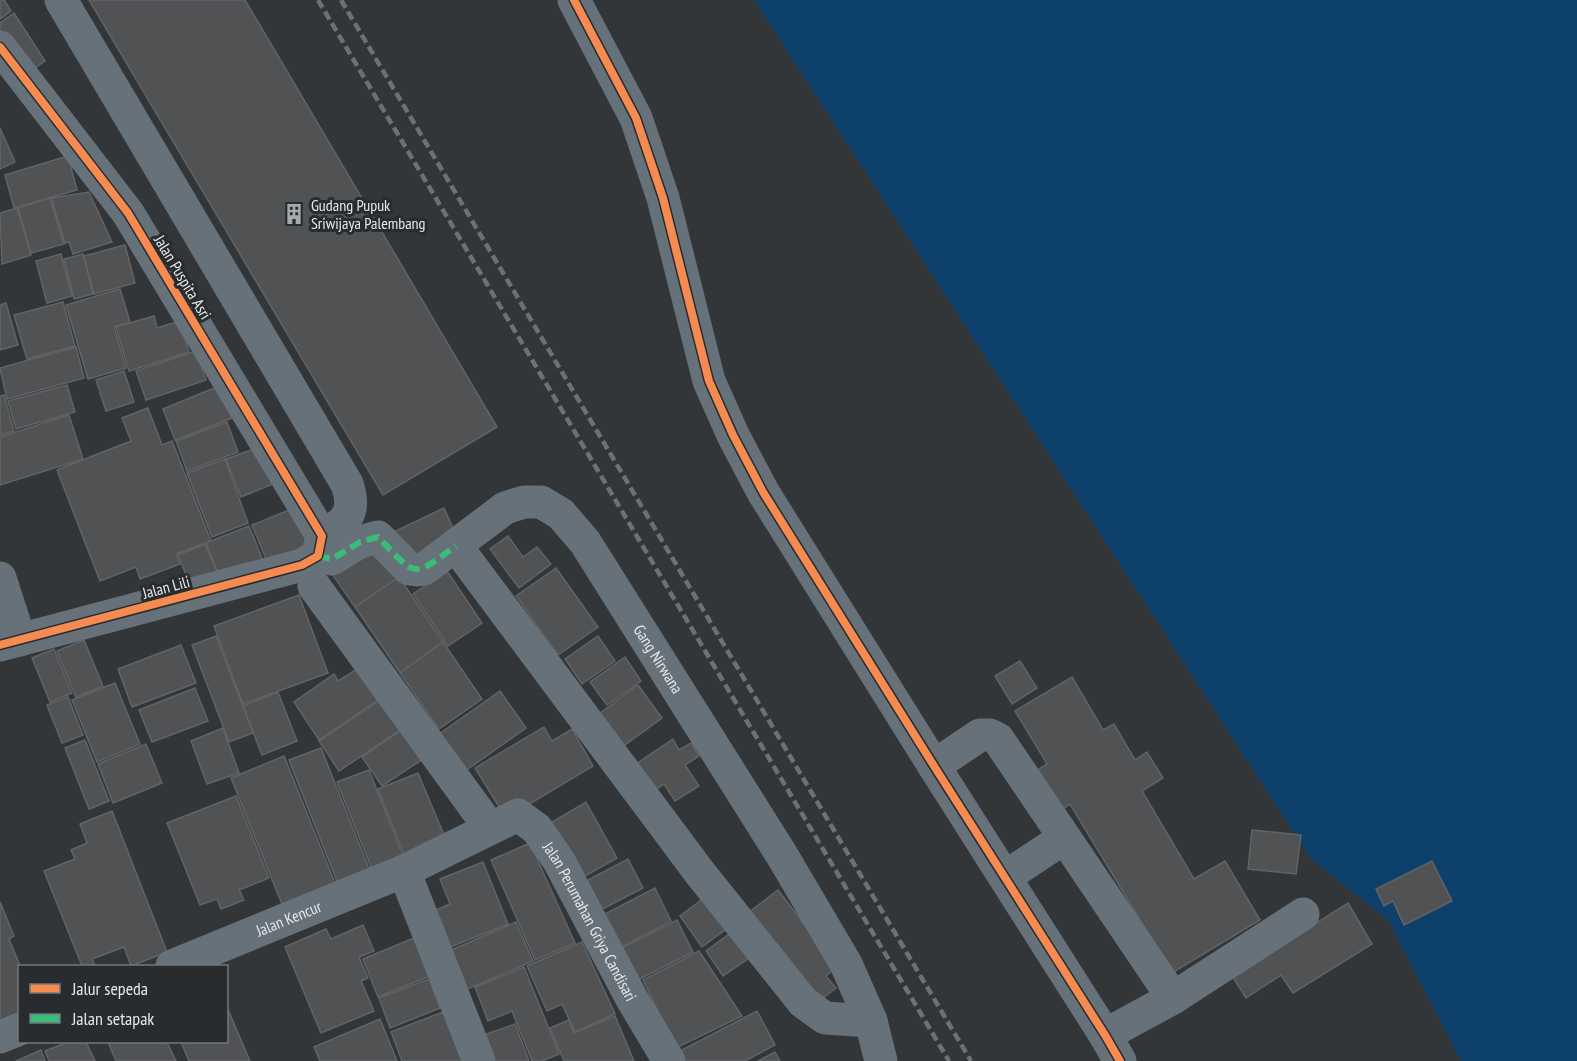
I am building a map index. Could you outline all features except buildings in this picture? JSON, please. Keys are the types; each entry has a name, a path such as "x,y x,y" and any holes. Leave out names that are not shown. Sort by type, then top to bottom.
{"street":[{"path":"61,0 347,484 351,495 348,516 318,560 490,828"},
{"path":"574,0 636,118 663,198 709,381 733,435 763,492 1113,1048 1173,998 1303,914"},
{"name":"Jalan Puspita Asri","path":"0,46 128,213 318,560"},
{"name":"Gang Nirwana","path":"318,560 332,559 360,543 378,537 409,569 424,569 506,508 524,502 541,502 561,514 585,542 783,857 846,964 871,1021 881,1061"},
{"path":"456,546 700,873 803,1002 825,1018 871,1021"},
{"name":"Jalan Lili","path":"10,643 318,560"},
{"path":"0,578 10,643"},
{"path":"934,766 980,735 990,735 998,739 1173,998"},
{"name":"Jalan Perumahan Griya Candisari","path":"404,871 518,816 537,829 559,861 632,999 669,1061"},
{"path":"1005,877 1064,838"},
{"path":"404,871 479,1061"},
{"name":"Jalan Kencur","path":"174,965 404,871"},
{"path":"0,1037 18,1030"}],"shaded area":[{"path":"754,0 1577,0 1577,1061 1461,1061 1388,920 1311,859"}],"railway":[{"path":"318,0 949,1061"},
{"path":"341,0 971,1061"}],"marked path":[{"path":"318,556 332,559 360,542 378,537 400,560 414,569 430,564 456,546"}],"cycle path":[{"path":"574,0 636,118 663,198 709,381 733,435 763,492 1120,1061"},
{"path":"0,47 128,213 322,536 318,556 302,565 0,645"}],"place":[{"name":"Gudang Pupuk Sriwijaya Palembang","path":"294,214"}]}
